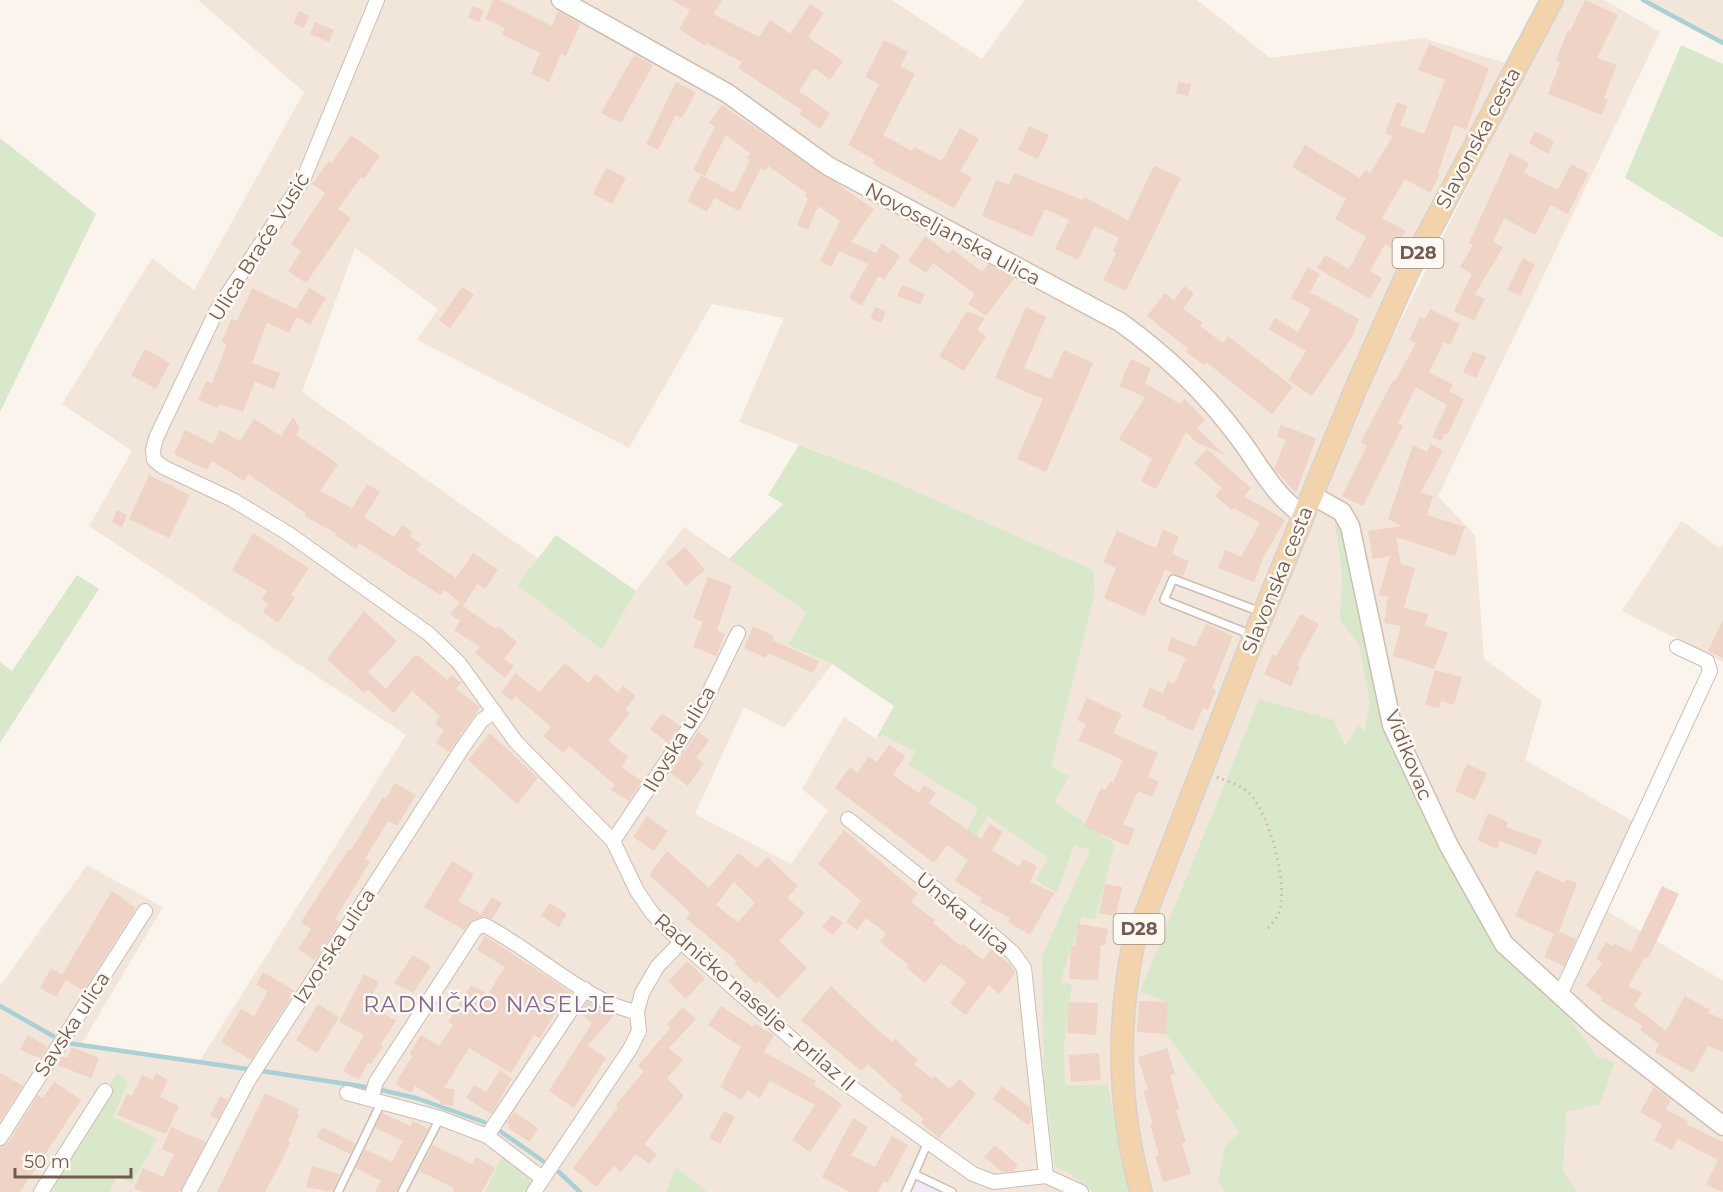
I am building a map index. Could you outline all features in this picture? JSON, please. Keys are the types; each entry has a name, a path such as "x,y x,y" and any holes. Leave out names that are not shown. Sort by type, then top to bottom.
{"main road":[{"name":"Novoseljanska ulica","path":"561,0 727,93 828,166 1120,322 1152,345 1198,389 1237,434 1273,490 1287,504 1307,505"},
{"name":"Slavonska cesta","path":"1141,1192 1122,1099 1120,1042 1124,995 1133,946 1307,505 1408,272 1552,0"},
{"name":"Vidikovac","path":"1307,505 1342,512 1350,526 1357,549 1365,603 1392,725 1448,844 1504,944 1593,1025 1723,1126"}],"street":[{"name":"Ulica Braće Vusić","path":"154,460 153,450 156,438 217,310 303,180 377,0"},
{"name":"Radničko naselje - prilaz II","path":"154,460 163,467 233,500 289,534 423,629 459,663 516,742 613,841 652,913 681,942 831,1073 973,1174 994,1182 1046,1176"},
{"name":"Ilovska ulica","path":"613,841 699,712 738,633"},
{"path":"1560,995 1710,671 1707,661 1677,647"},
{"name":"Izvorska ulica","path":"189,1192 248,1081 463,747 482,720 495,712"},
{"name":"Unska ulica","path":"848,819 987,930 1013,953 1024,968 1046,1176"},
{"name":"Savska ulica","path":"0,1138 145,911"},
{"path":"377,1100 376,1082 476,928 484,925 507,936 585,989 620,1009 637,1012"},
{"path":"534,1192 630,1049 639,1031 637,1012 642,993 657,967 681,942"},
{"path":"487,1136 585,989"},
{"path":"41,1192 105,1091"},
{"path":"347,1093 440,1118 487,1136 542,1178"},
{"path":"1046,1176 1081,1192"}],"lane":[{"path":"1254,636 1164,600 1173,579 1264,613"},
{"path":"338,1192 377,1100"},
{"path":"402,1192 440,1118"},
{"path":"906,1192 928,1142"},
{"path":"914,1174 952,1192"}],"path":[{"path":"1202,770 1250,793 1260,809 1275,851 1282,888 1278,914 1267,930"}],"shaded area":[{"path":"198,0 892,0 982,59 1025,0 1197,0 1270,58 1422,38 1506,63 1421,228 1348,385 1280,545 1340,441 1557,10 1565,0 1604,0 1660,32 1438,496 1475,535 1484,659 1542,701 1525,760 1640,825 1602,908 1723,981 1723,1192 0,1192 0,986 87,865 163,907 81,1045 199,1062 406,735 89,526 132,451 62,404 152,258 194,290 304,92","holes":["355,248 438,309 417,340 629,448 712,304 784,318 739,422 879,475 919,663 876,739 844,717 802,789 828,810 791,864 695,814 744,707 784,728 832,664 788,645 806,612 684,527 636,591 602,650 517,585 539,559 302,392"]},
{"path":"1642,0 1723,0 1723,43 1675,17"},
{"path":"1681,521 1720,548 1723,544 1723,662 1622,611"},
{"path":"914,1174 952,1192 906,1192"}],"green space":[{"path":"1681,45 1723,64 1723,238 1625,178"},
{"path":"0,138 96,214 0,412"},
{"path":"799,445 879,475 1093,570 1095,592 1051,767 1069,776 1055,802 1115,844 1095,919 1082,917 1060,983 1072,984 1064,1046 1065,1085 1108,1085 1128,1192 1093,1192 1069,1173 1055,1167 1044,1081 1042,956 1090,850 1074,845 1057,893 1036,880 1048,858 988,816 968,849 960,846 978,808 908,765 915,751 882,735 877,737 894,706 832,664 788,645 806,612 729,559 783,504 768,495"},
{"path":"1342,512 1392,725 1504,944 1563,1010 1597,1057 1615,1062 1600,1104 1566,1112 1563,1172 1578,1192 1225,1192 1218,1181 1225,1146 1239,1132 1166,1034 1168,1002 1140,992 1259,699 1334,720 1345,746 1359,725 1364,731 1370,704 1359,645 1340,620 1342,572 1335,524"},
{"path":"556,535 636,591 602,650 517,585"},
{"path":"77,575 99,589 0,743 0,662 12,671"},
{"path":"117,1073 128,1082 113,1117 157,1139 132,1183 117,1176 110,1192 41,1192"},
{"path":"505,1150 542,1178 534,1192 485,1192"},
{"path":"676,1167 707,1192 666,1192"}],"building":[{"path":"493,0 500,0 552,26 558,11 580,24 566,56 561,54 549,82 531,74 540,53 502,34 505,28 485,19"},
{"path":"672,0 722,0 713,14 759,37 770,20 790,34 810,4 824,13 808,37 843,61 830,80 814,68 799,91 830,113 820,129 799,114 802,110 738,68 742,62 706,43 705,46 679,29 690,10"},
{"path":"1585,0 1618,15 1597,58 1617,65 1604,98 1608,99 1602,115 1548,94 1560,62 1556,60 1568,30 1570,31"},
{"path":"473,6 484,11 479,22 468,18"},
{"path":"299,11 309,16 304,28 293,23"},
{"path":"315,22 334,30 329,42 310,34"},
{"path":"884,40 908,52 900,66 915,74 883,135 912,151 914,147 942,161 960,128 979,139 960,171 972,178 954,208 873,164 875,160 848,145 879,84 865,77"},
{"path":"1429,44 1489,68 1466,130 1454,125 1438,173 1440,174 1430,193 1405,179 1382,218 1406,231 1395,250 1385,244 1370,271 1382,278 1370,299 1317,268 1325,255 1349,269 1366,237 1335,219 1346,199 1292,167 1305,145 1360,178 1365,170 1370,173 1393,136 1385,133 1397,102 1408,106 1400,125 1424,134 1445,80 1418,70"},
{"path":"634,55 653,65 621,123 601,113"},
{"path":"676,82 696,92 682,118 676,115 658,150 646,144"},
{"path":"1178,82 1191,84 1188,96 1176,93"},
{"path":"722,105 874,209 851,242 876,253 882,243 900,256 884,280 878,276 862,306 849,298 868,264 839,251 831,267 820,261 840,221 818,206 808,230 797,225 808,199 805,196 807,193 768,166 765,171 761,168 739,211 714,198 707,212 687,201 701,175 734,193 750,160 747,158 750,153 726,135 705,176 693,170 715,127 709,123"},
{"path":"1029,126 1049,135 1038,159 1018,150"},
{"path":"1535,131 1554,141 1548,154 1529,143"},
{"path":"351,135 380,156 364,179 361,177 338,209 351,218 306,283 288,271 301,251 291,244 325,193 312,184 329,161 332,163"},
{"path":"1510,153 1529,163 1524,173 1558,190 1571,164 1588,173 1568,214 1551,205 1535,235 1504,218 1493,242 1503,247 1475,294 1485,299 1474,321 1454,311 1472,274 1460,267 1473,245 1469,243"},
{"path":"1154,166 1181,178 1126,291 1103,280 1116,253 1113,251 1119,238 1095,226 1078,260 1055,249 1069,220 1045,209 1032,237 982,216 996,180 1009,185 1014,173 1083,200 1084,197 1128,220"},
{"path":"606,168 626,178 612,204 593,194"},
{"path":"925,236 949,254 952,249 982,272 988,264 1014,278 986,316 968,304 975,294 933,263 926,273 908,261"},
{"path":"1523,258 1535,264 1520,296 1507,290"},
{"path":"1308,267 1320,274 1310,292 1359,319 1351,339 1312,396 1288,380 1306,351 1268,329 1275,318 1298,332 1311,309 1291,298"},
{"path":"902,285 925,294 920,305 897,296"},
{"path":"1184,286 1194,293 1183,309 1203,323 1200,326 1223,343 1228,336 1293,387 1272,414 1206,362 1204,365 1186,352 1188,349 1147,316 1165,293 1174,300"},
{"path":"462,287 474,295 450,328 439,320"},
{"path":"252,288 296,309 309,288 326,298 310,325 297,317 289,333 267,323 252,363 280,373 274,389 255,382 243,412 220,404 218,408 198,400 206,381 212,383 227,344 222,342 231,319 237,321"},
{"path":"876,307 886,311 881,323 870,318"},
{"path":"1026,307 1046,317 1024,368 1051,379 1064,350 1093,363 1046,472 1017,459 1043,399 995,378"},
{"path":"1430,309 1460,324 1450,345 1444,342 1429,372 1453,385 1449,391 1464,399 1448,434 1445,433 1441,441 1432,437 1447,405 1416,387 1398,423 1403,426 1363,506 1342,496 1367,446 1361,442 1393,380 1395,381 1416,343 1409,340 1420,317 1425,319"},
{"path":"967,311 985,318 977,330 986,336 964,371 939,356"},
{"path":"145,349 170,363 156,389 131,375"},
{"path":"1473,351 1486,357 1476,378 1463,372"},
{"path":"1131,359 1151,368 1145,383 1180,404 1185,399 1205,420 1197,428 1225,455 1197,443 1186,432 1156,489 1141,481 1152,459 1119,439 1145,397 1119,386"},
{"path":"293,417 300,428 296,435 338,464 320,491 352,508 367,484 380,492 364,517 394,537 402,525 413,532 410,536 421,544 416,550 456,578 473,553 498,570 485,589 477,584 463,606 496,629 498,626 517,642 504,659 514,666 505,678 475,653 480,647 454,630 460,621 450,614 459,603 461,604 445,590 440,595 359,543 356,549 335,535 336,533 304,516 306,513 248,474 244,481 212,461 207,470 174,454 185,430 213,444 220,430 240,441 254,419 281,436"},
{"path":"1281,425 1316,438 1296,493 1274,469 1286,440 1277,436"},
{"path":"1431,444 1443,451 1421,492 1433,496 1427,515 1465,527 1455,556 1396,537 1401,564 1415,568 1404,608 1428,614 1425,625 1448,633 1434,669 1393,656 1401,626 1384,623 1388,597 1379,595 1390,556 1373,559 1368,531 1402,526 1388,519 1413,445 1427,452"},
{"path":"1207,449 1251,488 1244,496 1285,520 1264,556 1254,582 1218,568 1225,550 1241,557 1260,523 1234,508 1232,510 1215,496 1222,488 1194,463"},
{"path":"149,475 190,495 169,538 129,519"},
{"path":"117,510 127,515 122,527 112,522"},
{"path":"1163,530 1179,536 1172,554 1189,561 1183,577 1165,570 1144,616 1104,598 1116,568 1103,562 1117,531 1156,548"},
{"path":"253,533 309,568 291,595 295,598 278,623 263,612 268,604 261,599 267,591 232,570"},
{"path":"685,547 705,570 686,586 666,563"},
{"path":"708,577 732,586 717,630 725,634 716,656 693,647 703,622 693,618"},
{"path":"364,611 397,641 368,672 386,689 414,656 419,656 447,680 452,675 461,683 456,689 480,707 449,752 436,743 444,730 435,724 440,716 412,691 394,713 368,690 364,693 327,659"},
{"path":"1301,614 1319,624 1297,665 1300,666 1291,686 1264,674 1273,654 1276,656"},
{"path":"1723,619 1723,658 1708,651"},
{"path":"1206,624 1233,636 1212,688 1216,690 1208,710 1203,708 1193,731 1142,707 1150,688 1163,693 1168,681 1174,684 1186,658 1167,650 1172,637 1195,647"},
{"path":"753,626 774,636 772,640 819,661 813,673 768,653 766,658 744,648"},
{"path":"565,663 588,683 596,674 618,693 623,686 636,696 625,710 630,713 608,741 628,757 621,767 642,781 629,801 611,790 615,785 569,746 564,753 543,736 551,727 515,696 512,701 501,693 515,673 539,692"},
{"path":"1435,670 1462,677 1454,705 1441,701 1439,708 1425,705"},
{"path":"1087,698 1122,714 1113,733 1158,753 1148,777 1159,782 1152,797 1138,791 1123,824 1135,829 1128,846 1084,826 1101,788 1106,790 1110,781 1113,783 1123,760 1078,740 1086,724 1077,720"},
{"path":"662,713 680,726 668,743 650,729"},
{"path":"698,732 709,740 696,758 704,763 688,786 670,773"},
{"path":"490,733 538,778 517,804 468,760"},
{"path":"889,745 905,756 893,775 919,793 924,785 936,793 929,803 981,839 990,824 1003,832 992,850 1019,867 1023,859 1037,866 1030,882 1054,893 1030,935 1008,922 1010,918 980,902 982,898 955,881 968,860 947,845 934,863 835,788 850,767 857,773 869,756 877,762"},
{"path":"1467,764 1487,773 1475,800 1455,791"},
{"path":"395,783 416,795 397,826 388,821 365,859 370,862 335,919 340,922 315,960 298,949 311,929 301,922 349,849 351,850 383,797 386,798"},
{"path":"1488,813 1508,822 1506,827 1542,840 1536,855 1500,841 1497,849 1477,840"},
{"path":"647,816 668,831 654,851 633,837"},
{"path":"844,830 918,894 911,902 935,920 933,923 961,946 963,944 983,960 991,949 1010,964 1015,973 999,994 989,985 966,1015 950,1003 966,982 941,963 925,983 907,968 909,965 880,942 886,933 866,918 857,930 846,922 861,901 818,864"},
{"path":"667,851 709,888 738,853 757,868 767,857 798,886 787,898 805,913 779,941 807,968 778,999 759,981 756,984 734,963 737,961 686,918 690,912 649,875","holes":["734,882 755,903 738,922 716,905"]},
{"path":"452,861 474,874 458,901 481,914 492,897 502,903 492,919 484,916 473,920 464,930 424,907"},
{"path":"1536,870 1565,883 1566,879 1577,883 1559,932 1576,939 1564,966 1544,957 1554,934 1515,916"},
{"path":"1105,884 1122,887 1116,916 1099,913"},
{"path":"1662,886 1679,894 1648,959 1645,957 1628,986 1642,993 1634,1006 1666,1031 1685,996 1710,1010 1708,1013 1723,1019 1723,1052 1708,1046 1693,1073 1655,1052 1659,1044 1640,1030 1643,1026 1601,1001 1603,998 1586,986 1603,963 1596,959 1606,942 1613,946 1614,943 1631,952"},
{"path":"112,891 136,908 84,991 66,980 56,997 40,988 51,968 62,975"},
{"path":"549,903 567,914 559,927 541,916"},
{"path":"832,915 843,923 833,935 822,927"},
{"path":"1078,924 1108,929 1105,945 1101,945 1098,980 1069,979 1071,947 1075,947"},
{"path":"485,936 572,993 565,1003 562,1001 540,1039 534,1035 511,1073 469,1048 444,1088 455,1089 453,1106 440,1104 440,1101 415,1086 411,1093 395,1084 412,1056 409,1054 421,1035 439,1046 453,1025 448,1022 471,985 488,994 505,967 477,950"},
{"path":"413,955 431,966 413,993 394,983"},
{"path":"687,961 705,978 686,999 668,982"},
{"path":"263,972 295,991 251,1060 221,1042 241,1009 254,1016 268,991 256,985"},
{"path":"364,974 379,982 368,1003 396,1021 381,1044 383,1046 371,1064 368,1062 359,1080 343,1071 364,1035 339,1022"},
{"path":"831,986 874,1027 893,1042 895,1039 918,1060 914,1064 932,1079 934,1076 950,1089 959,1079 976,1094 939,1138 921,1123 924,1119 900,1099 903,1096 868,1064 861,1071 801,1020"},
{"path":"1139,1001 1168,1002 1166,1034 1137,1032"},
{"path":"587,1002 614,1015 588,1046 606,1058 574,1108 549,1091 592,1023 580,1013"},
{"path":"1069,1002 1098,1003 1096,1035 1067,1033"},
{"path":"318,1004 339,1017 317,1053 296,1040"},
{"path":"721,1006 753,1027 755,1024 774,1035 764,1052 816,1081 814,1085 842,1104 810,1152 792,1140 815,1105 770,1081 760,1098 747,1090 742,1100 720,1087 741,1047 708,1025"},
{"path":"683,1007 696,1019 669,1048 683,1060 667,1078 684,1096 644,1144 657,1154 649,1164 636,1154 621,1172 614,1166 596,1187 573,1168 618,1107 616,1105 644,1071 638,1066 671,1027 667,1024"},
{"path":"28,1035 48,1047 40,1058 20,1050"},
{"path":"72,1047 99,1058 91,1078 57,1065 63,1056 67,1058"},
{"path":"1167,1048 1175,1074 1170,1075 1179,1109 1176,1110 1186,1142 1182,1143 1191,1174 1163,1182 1155,1156 1159,1155 1150,1124 1153,1124 1143,1091 1148,1090 1138,1057"},
{"path":"1099,1053 1101,1080 1071,1082 1069,1055"},
{"path":"500,1070 512,1079 491,1114 466,1098 474,1085 486,1092"},
{"path":"0,1073 23,1086 0,1121"},
{"path":"156,1073 168,1080 160,1097 179,1106 166,1134 117,1115 127,1094 132,1096 142,1075 153,1080"},
{"path":"54,1082 81,1100 20,1192 0,1192 0,1147 8,1143 38,1095 43,1098"},
{"path":"1002,1086 1030,1107 1031,1122 1028,1125 993,1099"},
{"path":"1654,1087 1671,1100 1665,1109 1688,1121 1686,1124 1723,1142 1723,1192 1706,1185 1718,1160 1678,1139 1672,1150 1654,1140 1662,1125 1640,1112"},
{"path":"265,1093 299,1109 297,1114 299,1115 288,1142 290,1143 280,1164 265,1192 217,1192"},
{"path":"220,1096 228,1100 218,1119 210,1116"},
{"path":"724,1111 735,1117 720,1144 709,1138"},
{"path":"514,1112 538,1128 530,1142 508,1128 510,1125 506,1123"},
{"path":"382,1113 410,1126 413,1121 428,1129 396,1192 375,1192 381,1181 356,1168 365,1149 392,1162 403,1141 375,1128"},
{"path":"853,1118 868,1127 851,1155 875,1167 892,1136 908,1145 888,1183 884,1181 878,1192 850,1192 822,1177"},
{"path":"171,1127 206,1142 180,1192 142,1192 134,1188 143,1168 163,1177 174,1154 162,1149"},
{"path":"322,1127 355,1143 350,1154 316,1137"},
{"path":"433,1145 472,1164 476,1157 495,1168 482,1192 452,1192 454,1188 419,1171"},
{"path":"995,1145 1018,1165 1013,1171 1002,1172 984,1157"},
{"path":"312,1166 340,1174 332,1192 306,1187"}],"waterway":[{"path":"1643,0 1723,43"},
{"name":"RADNIČKO NASELJE","path":"0,1006 53,1036"},
{"name":"RADNIČKO NASELJE","path":"67,1043 247,1069"},
{"name":"RADNIČKO NASELJE","path":"262,1071 366,1087"},
{"name":"RADNIČKO NASELJE","path":"381,1090 416,1098 484,1122"},
{"name":"RADNIČKO NASELJE","path":"500,1131 543,1161"},
{"name":"RADNIČKO NASELJE","path":"559,1172 580,1192"}],"district":[{"name":"RADNIČKO NASELJE","path":"490,1004"}]}
